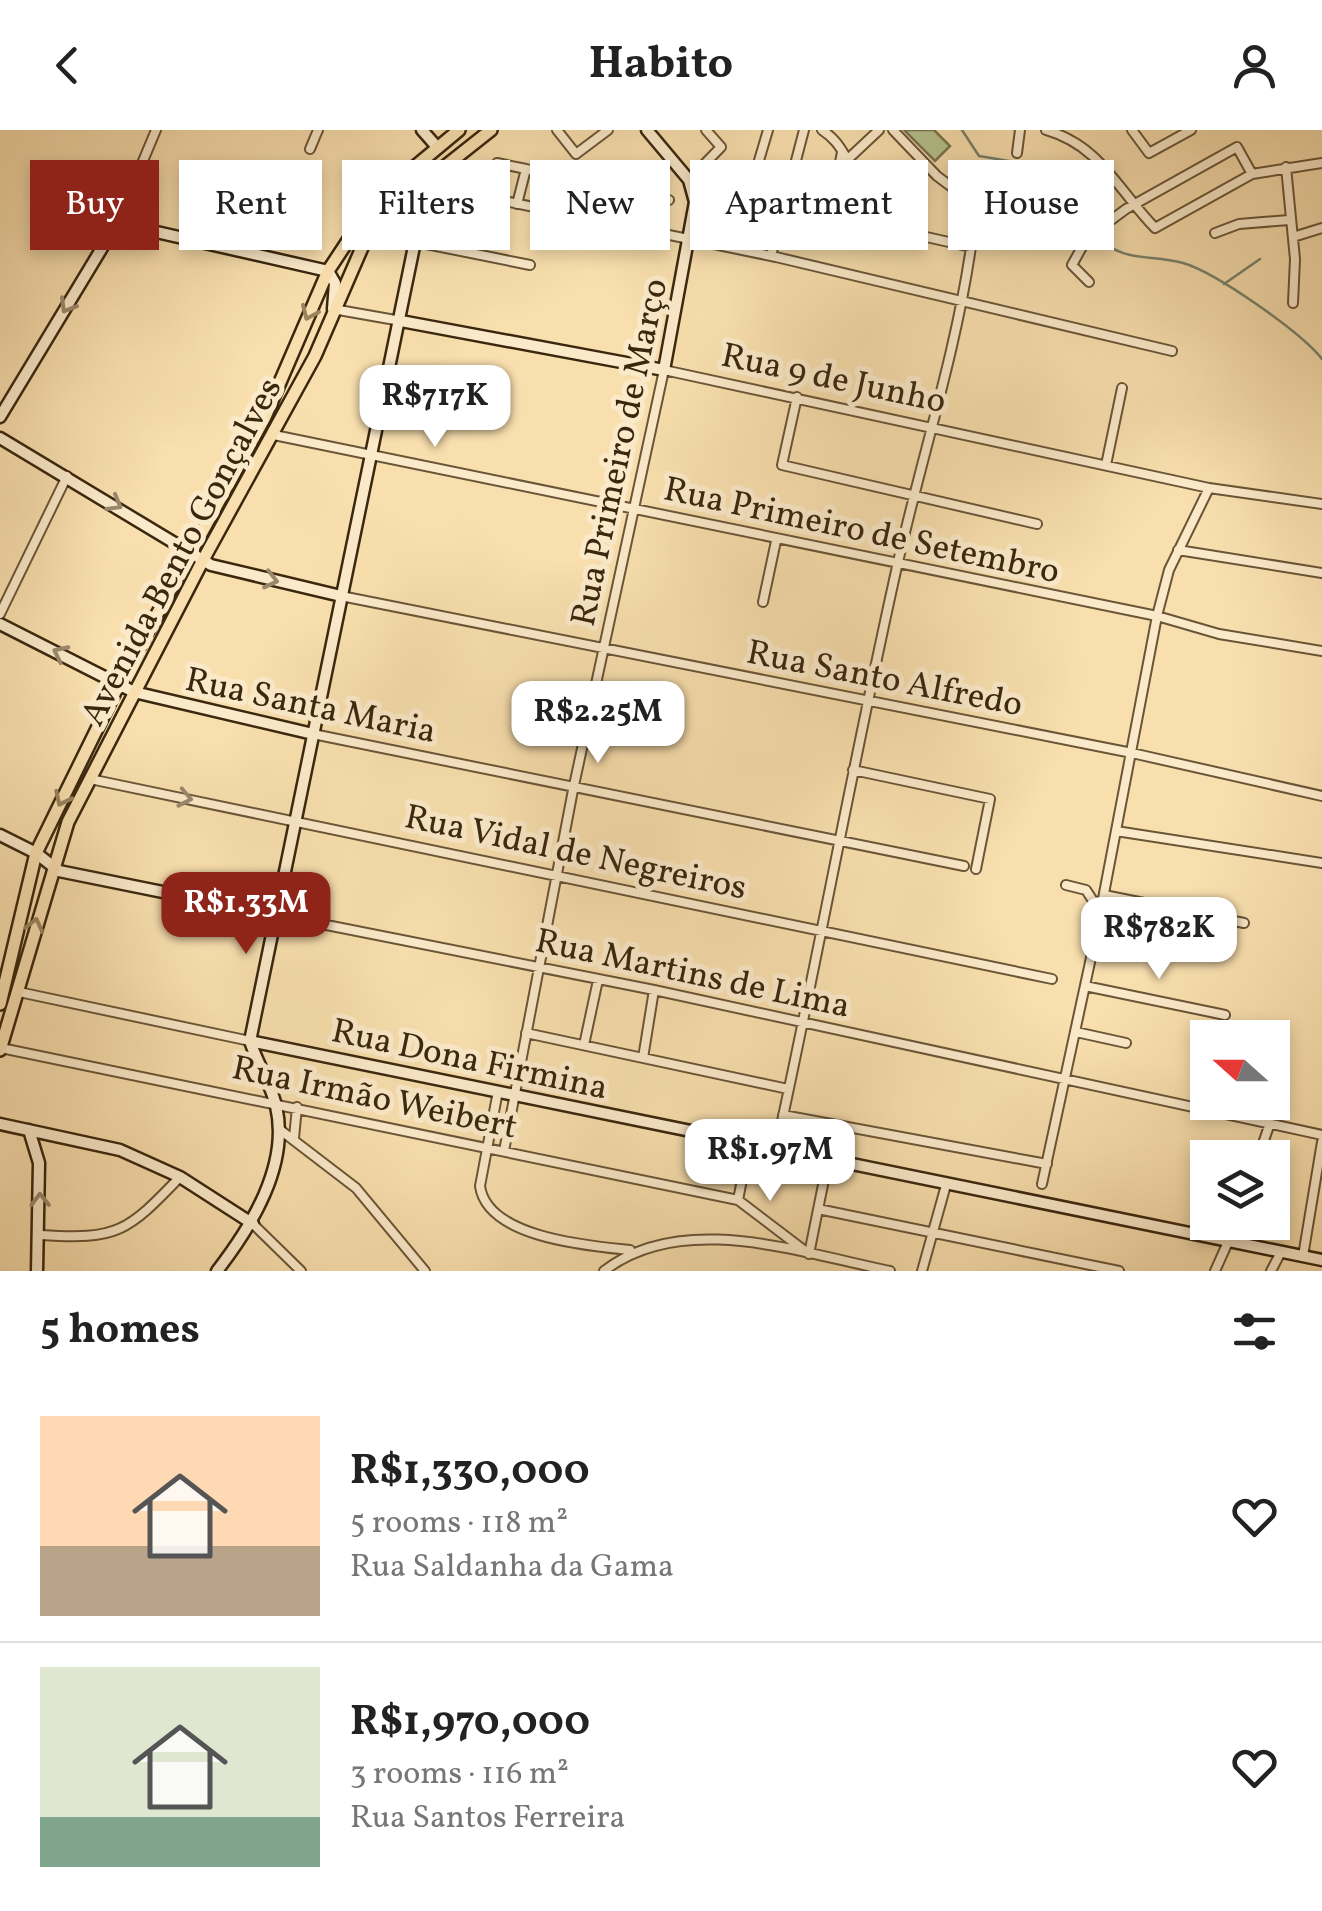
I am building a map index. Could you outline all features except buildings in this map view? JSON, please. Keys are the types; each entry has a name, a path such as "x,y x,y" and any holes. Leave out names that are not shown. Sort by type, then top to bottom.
{"main road":[{"name":"Avenida Bento Gonçalves","path":"0,1004 36,853 120,682 265,417 328,271 360,221 393,185 459,130"},
{"name":"Avenida Bento Gonçalves","path":"452,160 491,130"},
{"name":"Avenida Bento Gonçalves","path":"0,1049 52,868 90,779 203,560 315,356 361,250"}],"street":[{"path":"143,160 156,130"},
{"path":"310,149 318,130"},
{"path":"422,130 437,147"},
{"path":"557,130 576,154 608,130"},
{"path":"648,130 688,180 721,147 706,130"},
{"path":"759,160 768,130"},
{"path":"796,160 804,130"},
{"path":"822,130 840,144 846,160"},
{"path":"843,160 879,130"},
{"path":"893,130 948,184"},
{"path":"1017,153 1020,130"},
{"path":"1046,130 1090,150 1134,206 1160,228 1252,174 1322,163"},
{"path":"1132,130 1149,153 1190,130"},
{"path":"1114,219 1237,147 1252,174"},
{"path":"510,166 530,170"},
{"path":"1286,167 1293,238 1293,303"},
{"path":"517,204 526,169"},
{"name":"Rua Primeiro de Março","path":"688,180 690,186"},
{"path":"510,203 530,207"},
{"path":"1215,233 1239,224 1289,220"},
{"path":"1293,238 1322,228"},
{"path":"159,233 328,271 335,284 333,308"},
{"path":"776,1149 897,566 964,300 971,247 928,237"},
{"path":"670,238 690,242"},
{"name":"Rua Primeiro de Março","path":"504,1151 573,790 636,511 690,242"},
{"path":"0,417 101,250"},
{"path":"217,1271 253,1224 279,1129 276,1103 250,1041 414,250"},
{"path":"454,250 530,266"},
{"path":"736,250 1172,351"},
{"path":"771,256 773,250"},
{"path":"1080,250 1072,265 1090,282"},
{"name":"Rua 9 de Junho","path":"333,308 797,397 1209,488 1322,504"},
{"path":"1106,465 1122,388"},
{"path":"797,397 782,464 1037,524"},
{"name":"Rua Primeiro de Setembro","path":"274,435 897,566 1157,616 1219,634 1322,651"},
{"path":"0,438 203,560"},
{"path":"0,614 67,476"},
{"path":"1042,1184 1104,895 1157,616 1178,550 1209,488"},
{"path":"763,602 776,541"},
{"path":"1178,550 1322,573"},
{"name":"Rua Santo Alfredo","path":"203,560 216,567 342,596 1132,753 1322,796"},
{"name":"Rua Santa Maria","path":"0,624 134,692 573,790 964,866"},
{"path":"853,770 990,799 976,869"},
{"name":"Rua Vidal de Negreiros","path":"90,779 1052,979"},
{"path":"1116,831 1322,863"},
{"path":"0,835 36,853 52,868"},
{"name":"Rua Martins de Lima","path":"52,868 654,990 1270,1123 1322,1138"},
{"path":"1066,885 1086,890 1100,914"},
{"path":"1104,895 1244,923"},
{"path":"584,1045 598,980"},
{"path":"1085,986 1225,1015"},
{"path":"642,1058 654,990"},
{"name":"Rua Dona Firmina","path":"19,992 946,1186 1322,1260"},
{"path":"1076,1032 1126,1043"},
{"path":"526,1033 788,1089"},
{"name":"Rua Irmão Weibert","path":"0,1049 738,1200"},
{"path":"498,1092 480,1186 497,1213 530,1232 554,1240 630,1250 700,1238 890,1271"},
{"path":"294,1138 297,1108"},
{"path":"783,1114 1046,1164"},
{"path":"1264,1140 1270,1123"},
{"path":"0,1124 120,1150 180,1178 253,1224 302,1271"},
{"path":"279,1129 356,1188 425,1271"},
{"path":"30,1130 39,1163 41,1235 37,1271"},
{"path":"1303,1256 1319,1195 1322,1138"},
{"path":"749,1144 738,1200 809,1254"},
{"path":"809,1254 828,1160"},
{"path":"41,1235 94,1238 123,1230 180,1178"},
{"path":"922,1271 946,1186"},
{"path":"818,1209 1119,1271"},
{"path":"1215,1271 1228,1240"},
{"path":"604,1271 630,1250"},
{"path":"1271,1271 1281,1252"}],"green space":[{"path":"904,130 934,130 950,146 935,161"}],"waterway":[{"path":"962,130 979,156 1003,160"},
{"path":"1114,249 1183,263 1215,278 1277,319 1322,359"},
{"path":"1224,284 1260,259"}]}
